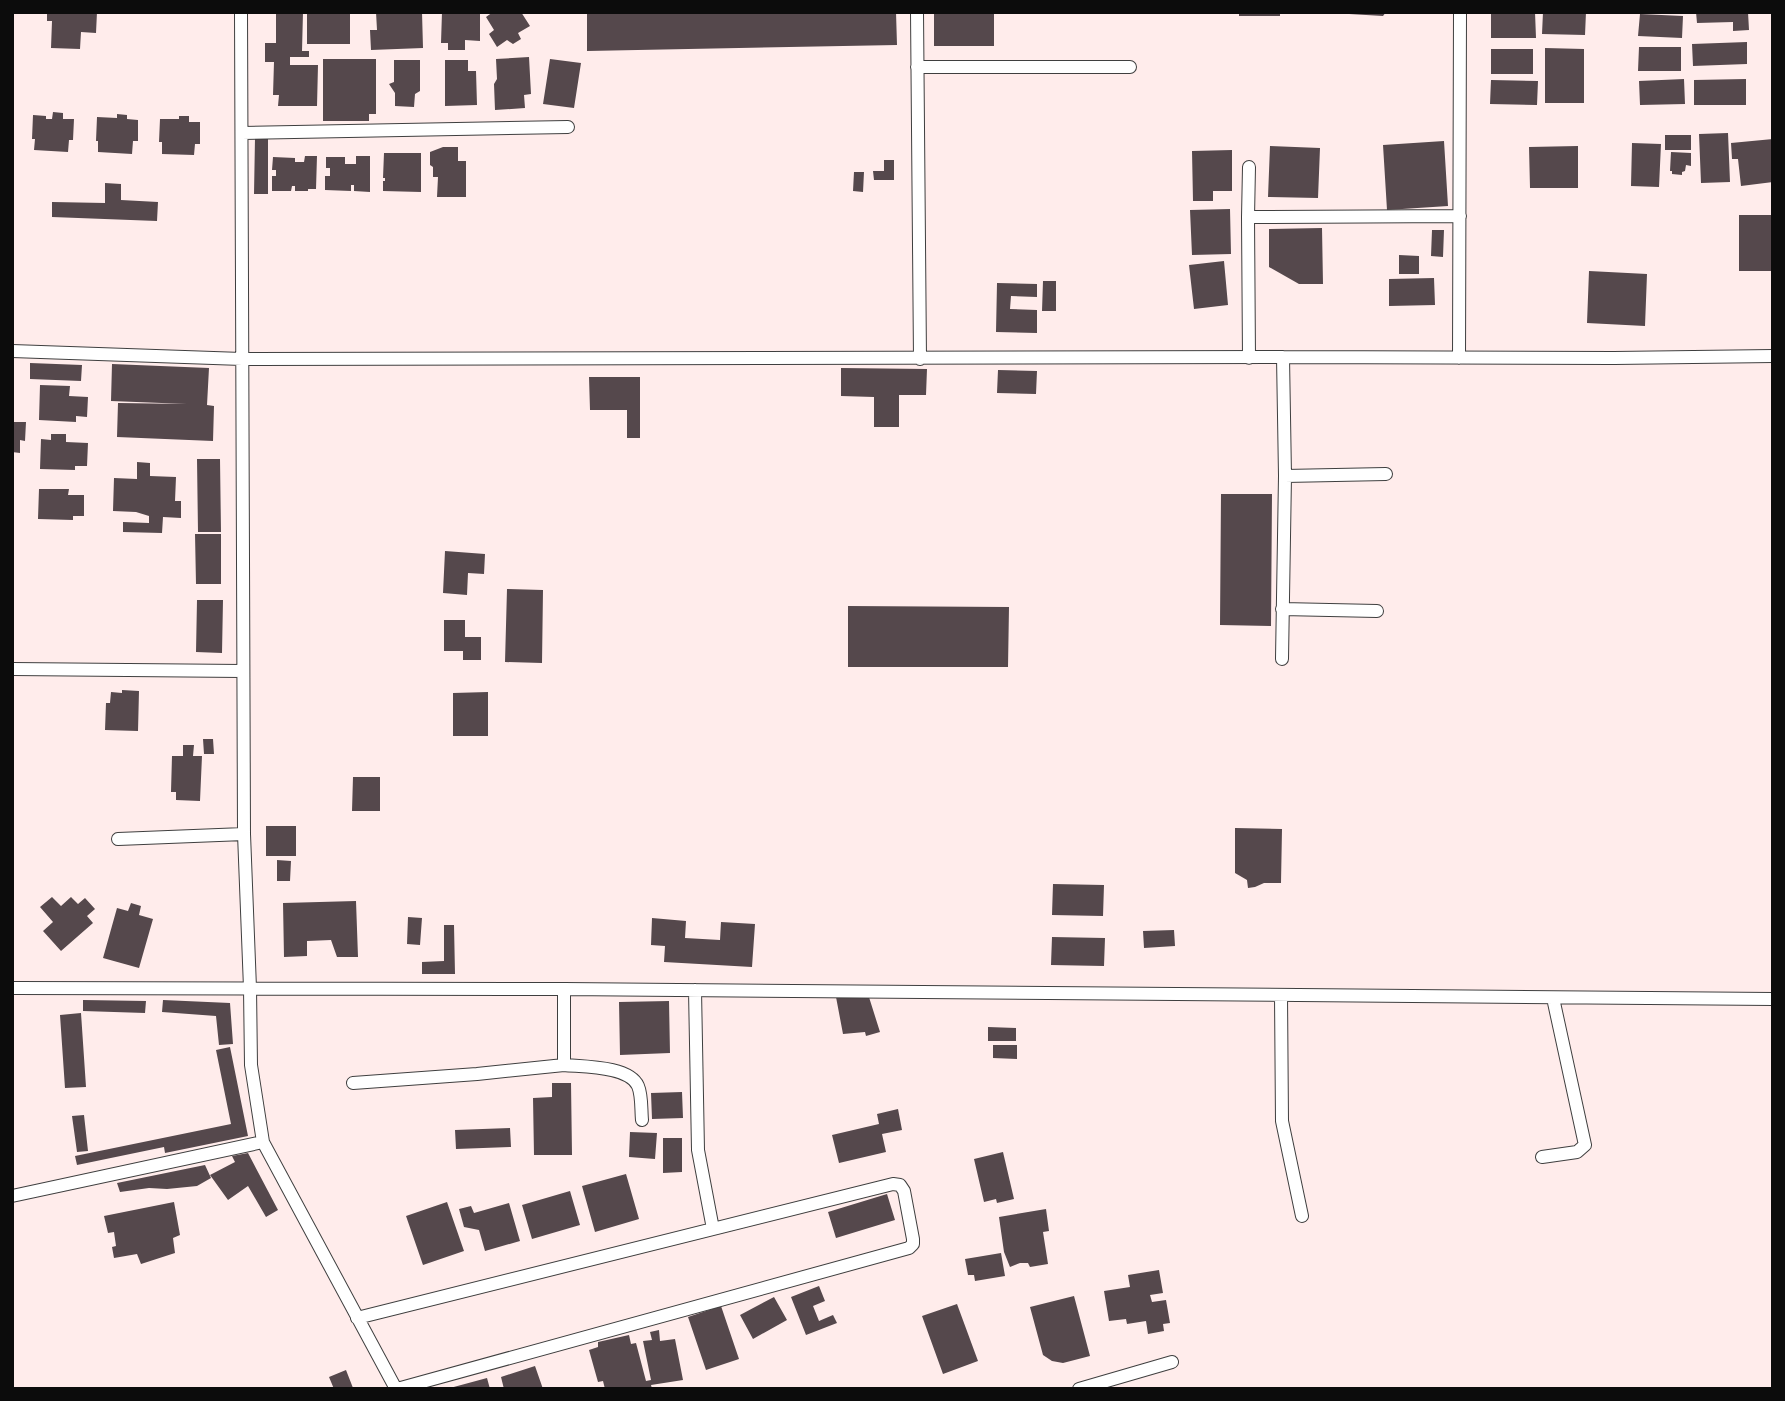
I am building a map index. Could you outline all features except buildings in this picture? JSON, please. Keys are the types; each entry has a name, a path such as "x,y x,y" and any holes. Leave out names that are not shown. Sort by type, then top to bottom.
{"street":[{"path":"241,12 244,834 251,1065 263,1142 357,1318 396,1389 909,1248 913,1239 904,1191 900,1185 893,1184 357,1318"},
{"path":"917,12 920,359"},
{"path":"1459,358 1460,12"},
{"path":"917,67 1130,66"},
{"path":"242,133 568,127"},
{"path":"1249,167 1249,358"},
{"path":"1248,217 1460,216"},
{"path":"12,351 242,359 1773,356"},
{"path":"1282,659 1285,475 1283,357"},
{"path":"1285,475 1387,474"},
{"path":"1282,609 1377,611"},
{"path":"12,669 243,671"},
{"path":"118,839 244,834"},
{"path":"12,988 564,989 1773,999"},
{"path":"564,989 564,1065"},
{"path":"695,990 698,1150 713,1229"},
{"path":"1281,995 1282,1121 1302,1216"},
{"path":"1542,1157 1577,1152 1585,1145 1553,998"},
{"path":"353,1083 564,1065 610,1070 630,1075 638,1086 642,1119"},
{"path":"12,1196 263,1142"},
{"path":"1079,1389 1172,1362"}]}
